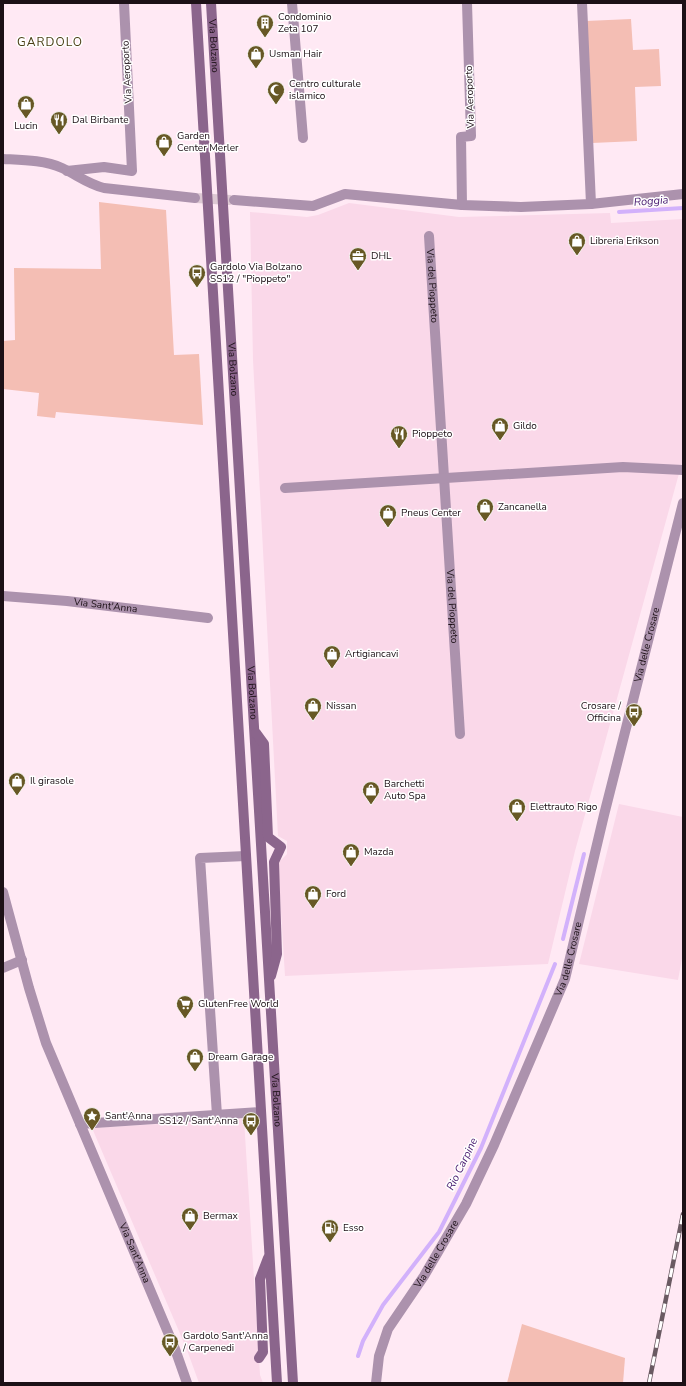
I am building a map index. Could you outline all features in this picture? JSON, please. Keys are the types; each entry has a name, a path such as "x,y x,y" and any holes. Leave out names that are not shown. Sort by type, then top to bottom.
{"main road":[{"name":"Via Bolzano","path":"196,3 277,1383"},
{"name":"Via Bolzano","path":"211,3 293,1383"},
{"path":"255,731 264,744 268,837 281,847 274,862 277,954 269,988"},
{"path":"259,1358 263,1352 260,1279 269,1254"}],"street":[{"name":"Via Aeroporto","path":"67,171 104,167 132,170 124,3"},
{"path":"292,3 303,138"},
{"name":"Via Aeroporto","path":"462,205 462,137 471,136 467,3"},
{"path":"582,3 591,204"},
{"name":"Via Aeroporto","path":"3,159 37,161 67,171 93,185 104,188 195,198"},
{"path":"234,200 313,206 345,194 462,205 521,207 591,204 683,194"},
{"name":"Via del Pioppeto","path":"429,236 460,734"},
{"path":"285,488 623,467 683,470"},
{"name":"Via delle Crosare","path":"376,1383 379,1356 388,1329 424,1276 466,1204 494,1145 565,979 606,807 683,503"},
{"name":"Via Sant'Anna","path":"3,596 67,601 208,618"},
{"path":"216,1115 200,858 246,856"},
{"name":"Via Sant'Anna","path":"3,892 46,1043 175,1349 187,1383"},
{"path":"3,968 22,960"},
{"path":"80,1124 261,1112"}],"shaded area":[{"path":"631,19 633,50 659,49 661,86 635,87 637,141 592,143 586,21"},
{"path":"99,202 166,210 174,355 199,354 203,425 56,412 55,418 37,416 39,393 3,389 3,341 15,340 14,268 101,269"},
{"path":"349,203 459,217 610,213 611,223 683,219 683,459 575,851 548,964 285,976 278,863 287,854 287,841 278,836 253,360 250,212 307,217 318,215"},
{"path":"619,804 683,817 683,953 678,980 579,964"},
{"path":"244,1119 260,1375 263,1383 199,1383 187,1350 92,1128"},
{"path":"522,1324 625,1358 623,1383 507,1383"}],"waterway":[{"name":"Roggia","path":"619,212 683,208"},
{"name":"Rio Carpine","path":"563,939 584,854"},
{"name":"Rio Carpine","path":"358,1356 363,1341 383,1305 439,1232 481,1148 555,964"}],"tunnel":[{"path":"195,198 231,200"}],"railway":[{"path":"649,1383 683,1214"}],"place":[{"name":"Condominio Zeta 107","path":"265,38"},
{"name":"Usman Hair","path":"256,69"},
{"name":"Centro culturale islamico","path":"276,105"},
{"name":"Lucin","path":"26,119"},
{"name":"Dal Birbante","path":"59,135"},
{"name":"Garden Center Merler","path":"164,157"},
{"name":"Libreria Erikson","path":"577,256"},
{"name":"DHL","path":"358,271"},
{"name":"Gardolo Via Bolzano SS12 / \"Pioppeto\"","path":"197,288"},
{"name":"Gildo","path":"500,441"},
{"name":"Pioppeto","path":"399,449"},
{"name":"Zancanella","path":"485,522"},
{"name":"Pneus Center","path":"388,528"},
{"name":"Artigiancavi","path":"332,669"},
{"name":"Nissan","path":"313,721"},
{"name":"Crosare / Officina","path":"634,727"},
{"name":"Il girasole","path":"17,796"},
{"name":"Barchetti Auto Spa","path":"371,805"},
{"name":"Elettrauto Rigo","path":"517,822"},
{"name":"Mazda","path":"351,867"},
{"name":"Ford","path":"313,909"},
{"name":"GlutenFree World","path":"185,1019"},
{"name":"Dream Garage","path":"195,1072"},
{"name":"Sant'Anna","path":"92,1131"},
{"name":"SS12 / Sant'Anna","path":"251,1136"},
{"name":"Bermax","path":"190,1231"},
{"name":"Esso","path":"330,1243"},
{"name":"Gardolo Sant'Anna / Carpenedi","path":"170,1357"}],"district":[{"name":"GARDOLO","path":"50,42"}]}
